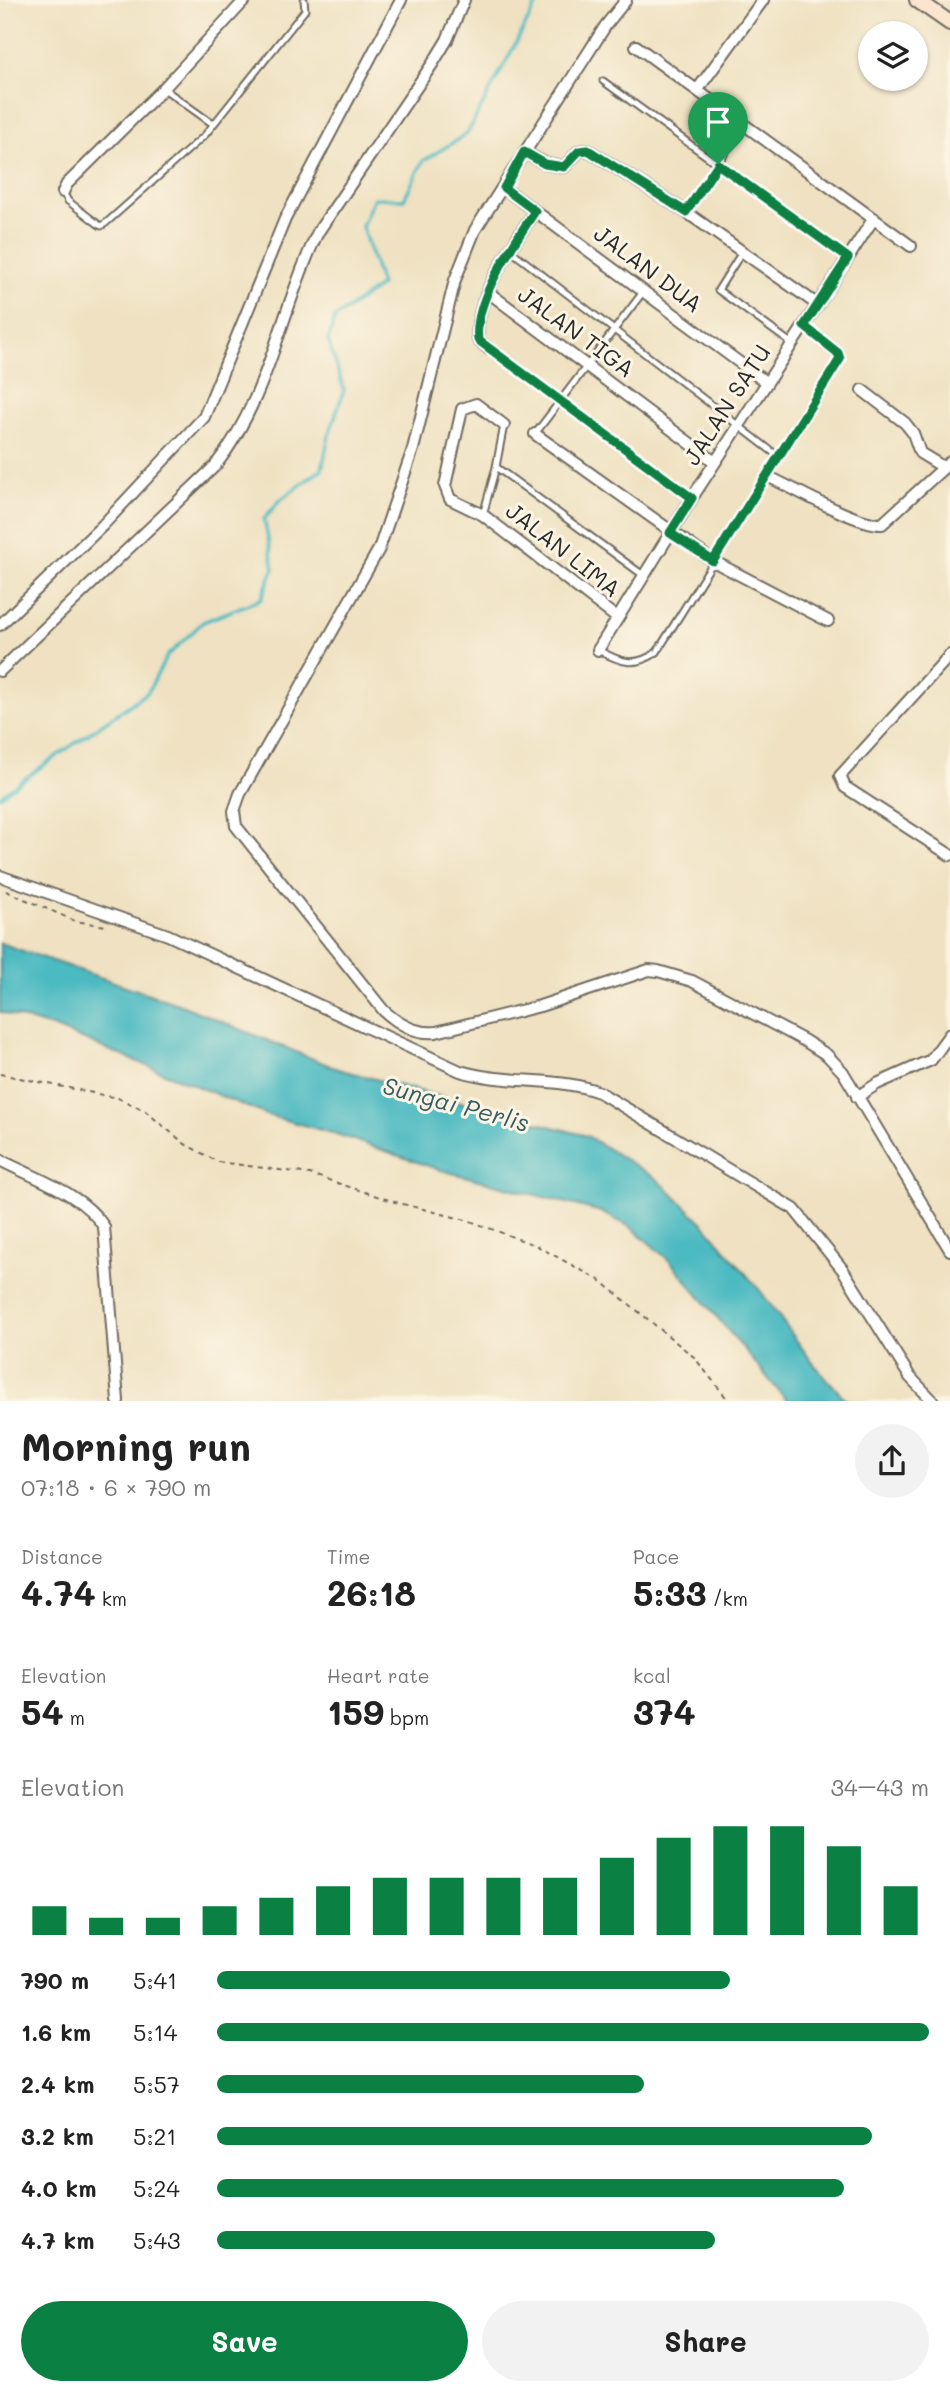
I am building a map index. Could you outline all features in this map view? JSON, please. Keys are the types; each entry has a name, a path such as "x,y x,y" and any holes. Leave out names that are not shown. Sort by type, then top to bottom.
{"main road":[{"path":"917,0 950,23"}],"street":[{"path":"63,192 67,184 163,89 245,0"},
{"path":"0,625 103,525 204,417 285,219 401,0"},
{"path":"0,671 215,466 234,441 255,399 303,262 318,232 440,51 464,0"},
{"path":"626,0 606,25 475,230 455,280 413,449 379,549 240,794 234,811 236,826 384,1011 410,1029 422,1033 436,1032 540,1006 649,970 692,981 827,1055 837,1063 950,1250"},
{"path":"698,89 763,0"},
{"path":"636,46 911,246"},
{"path":"524,152 545,164 564,167 579,151 588,150 686,212 818,305"},
{"name":"JALAN DUA","path":"504,188 767,383"},
{"name":"JALAN TIGA","path":"535,211 488,292 715,462"},
{"name":"JALAN SATU","path":"598,650 715,462 874,218"},
{"path":"488,292 477,331 478,340 488,348"},
{"path":"767,476 872,524 882,524 900,510 947,464 920,453 913,433 905,423 862,390"},
{"name":"JALAN LIMA","path":"505,425 476,404 462,409 445,486 450,499 483,515 617,618"},
{"path":"535,434 670,533 713,561 828,621"},
{"path":"950,655 840,776 845,787 906,823 950,855"},
{"path":"0,876 168,935 460,1070 489,1080 570,1084 600,1092 794,1209 843,1270 910,1377 933,1401"},
{"path":"857,1097 877,1084 931,1060 950,1034"},
{"path":"0,1160 80,1202 95,1212 104,1227 118,1401"}],"lane":[{"path":"63,192 68,201 101,226 205,135 305,10 304,0"},
{"path":"603,81 848,258"},
{"path":"163,89 213,124"},
{"path":"686,212 744,124"},
{"path":"510,250 778,456"},
{"path":"742,252 718,290 792,344"},
{"path":"535,434 643,292"},
{"path":"598,650 618,662 633,663 645,661 657,652 840,359 838,353 804,326"},
{"path":"488,348 692,498"},
{"path":"483,515 505,425"},
{"path":"496,467 643,576"}],"path":[{"path":"0,1074 118,1098 144,1110 185,1144 218,1162 310,1174 395,1202 470,1221 537,1246 601,1281 694,1357 729,1401"}],"water":[{"name":"Sungai Perlis","path":"0,943 181,1005 338,1069 587,1136 657,1179 704,1224 762,1293 813,1363 847,1401 787,1401 671,1262 631,1227 601,1212 437,1169 339,1135 267,1115 55,1028 0,1012"}],"waterway":[{"path":"0,796 148,692 167,656 203,622 261,599 274,568 264,519 280,500 322,469 329,435 344,390 328,340 335,318 381,285 362,226 374,198 404,199 423,161 467,134 539,0"}],"route":[{"path":"588,150 686,212 718,164 848,258 804,326 838,353 840,359 713,561 670,533 692,498 488,348 478,340 477,331 488,292 535,211 504,188 524,152 545,164 564,167 579,151 588,150"}]}
